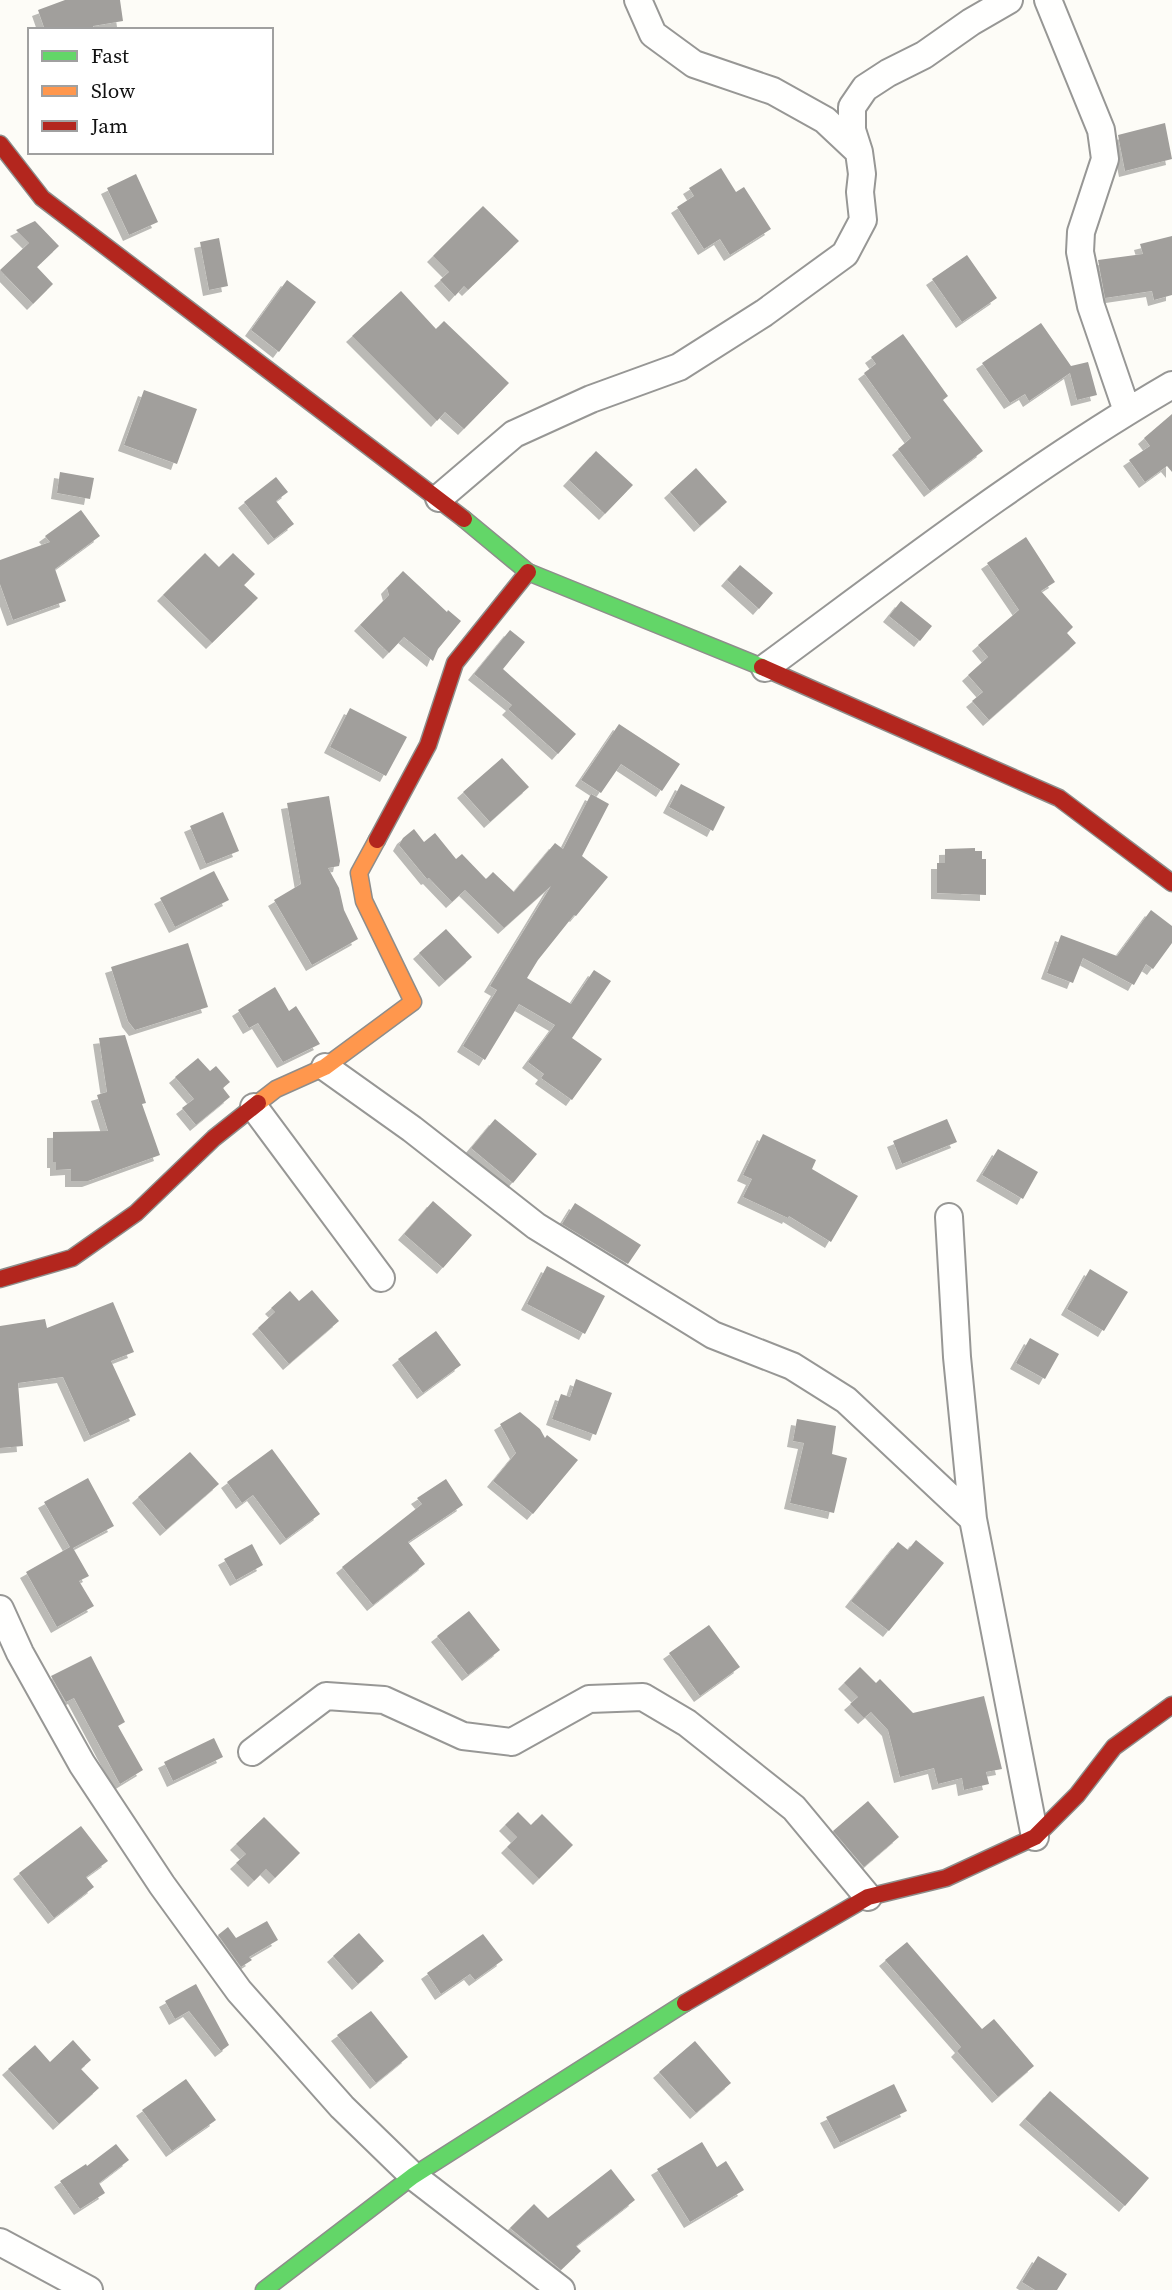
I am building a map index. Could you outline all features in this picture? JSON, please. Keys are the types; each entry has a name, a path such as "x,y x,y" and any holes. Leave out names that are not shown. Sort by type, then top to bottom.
{"street":[{"path":"638,0 653,34 694,64 773,92 825,120 859,152"},
{"path":"439,498 514,434 591,399 679,367 764,313 845,254 863,220 860,192 862,174 852,130 852,107 865,88 924,55 971,22 1009,0"},
{"path":"1048,0 1101,130 1105,159 1081,232 1080,252 1091,306 1127,411"},
{"path":"0,144 43,198 184,308 439,498 528,572 765,668 1059,797 1172,883"},
{"path":"765,668 965,520 1127,411 1172,385"},
{"path":"0,1279 72,1258 136,1213 214,1138 276,1090 325,1067 414,1002 364,901 359,873 428,745 455,663 528,572"},
{"path":"325,1067 412,1129 536,1226 713,1335 792,1366 846,1400 973,1519"},
{"path":"254,1107 381,1278"},
{"path":"949,1217 957,1357 973,1519 1035,1838"},
{"path":"0,1609 20,1653 82,1764 162,1885 231,1980 342,2107 413,2176 561,2290"},
{"path":"252,1752 326,1696 384,1700 463,1737 512,1742 589,1699 643,1696 687,1723 794,1808 868,1897"},
{"path":"264,2290 413,2176 669,2012 868,1897 946,1878 1035,1838 1077,1795 1114,1747 1172,1705"},
{"path":"0,2242 89,2290"}],"building":[{"path":"65,0 120,0 123,21 94,28 44,28 38,10"},
{"path":"1165,123 1172,159 1125,171 1118,135"},
{"path":"721,168 736,192 744,187 771,229 730,255 720,239 704,249 677,207 694,196 689,188"},
{"path":"136,174 158,222 129,235 107,188"},
{"path":"483,206 519,241 468,290 464,286 455,296 440,280 449,272 433,256"},
{"path":"35,221 59,246 37,267 53,284 33,304 0,270 29,243 16,230"},
{"path":"1172,236 1172,295 1154,300 1152,291 1105,298 1098,260 1143,254 1140,244"},
{"path":"219,238 228,286 209,290 200,242"},
{"path":"967,255 997,298 962,322 932,279"},
{"path":"287,280 316,302 279,352 251,330"},
{"path":"401,291 436,329 444,321 509,383 464,429 445,412 437,421 352,336"},
{"path":"1041,323 1071,366 1088,362 1097,395 1077,400 1070,373 1029,401 1025,394 1010,403 982,363"},
{"path":"903,334 948,396 943,400 983,451 930,491 898,449 911,438 864,373 876,364 871,357"},
{"path":"144,390 197,409 177,464 124,445"},
{"path":"1172,414 1172,472 1167,466 1145,482 1129,460 1150,446 1144,438"},
{"path":"596,451 633,485 605,514 569,480"},
{"path":"696,468 727,502 700,526 670,492"},
{"path":"60,472 94,478 90,499 57,493"},
{"path":"276,477 288,492 276,501 294,524 274,539 244,502"},
{"path":"81,510 100,536 55,569 66,601 13,620 0,584 0,560 50,542 45,536"},
{"path":"1026,537 1055,582 1041,591 1073,627 1067,633 1076,643 989,720 972,701 983,692 968,675 988,657 978,645 1019,610 987,563"},
{"path":"205,553 219,567 233,553 255,574 244,585 258,598 212,643 163,595"},
{"path":"740,565 773,593 759,609 727,580"},
{"path":"403,571 447,612 448,610 461,621 438,649 433,661 404,637 389,653 360,625 389,595 387,588"},
{"path":"901,601 932,626 920,641 889,616"},
{"path":"510,630 525,642 503,669 576,734 558,754 508,709 512,705 474,674"},
{"path":"350,708 407,737 386,776 330,747"},
{"path":"619,724 680,764 662,791 621,764 601,793 581,780"},
{"path":"502,758 529,787 490,822 463,792"},
{"path":"681,784 725,807 713,831 669,807"},
{"path":"591,794 609,804 582,856 608,877 576,916 574,915 527,978 571,1004 594,970 611,981 572,1038 602,1059 572,1100 541,1078 544,1074 528,1062 555,1025 519,1004 485,1060 463,1046 497,990 490,986 551,886 504,928 465,890 452,902 427,879 399,845 414,829 424,842 435,833 456,859 462,854 486,879 493,872 514,892 555,843 563,849"},
{"path":"329,796 340,861 339,866 328,868 339,888 344,910 358,939 312,965 274,900 301,884 287,803"},
{"path":"223,812 239,851 206,864 190,826"},
{"path":"975,848 975,851 982,851 982,859 986,859 986,895 937,893 937,863 945,863 945,849"},
{"path":"214,871 229,900 175,927 160,898"},
{"path":"1151,910 1172,926 1172,943 1153,969 1146,964 1134,985 1083,958 1073,983 1047,973 1061,935 1117,956"},
{"path":"446,929 472,957 445,981 419,953"},
{"path":"188,943 208,1007 135,1030 128,1021 111,967"},
{"path":"275,987 289,1011 296,1006 320,1044 283,1062 258,1023 249,1028 238,1010"},
{"path":"125,1035 146,1103 142,1104 160,1155 88,1181 71,1181 71,1169 56,1170 56,1162 53,1162 53,1132 108,1131 97,1095 107,1092 99,1038"},
{"path":"198,1058 210,1071 216,1066 230,1082 223,1088 230,1097 196,1125 182,1108 194,1099 175,1077"},
{"path":"495,1119 537,1154 513,1183 471,1148"},
{"path":"947,1119 957,1142 902,1164 893,1141"},
{"path":"763,1134 816,1160 812,1169 858,1196 831,1242 789,1216 788,1218 743,1197 752,1179 743,1175"},
{"path":"998,1149 1038,1172 1023,1199 982,1175"},
{"path":"433,1201 472,1235 443,1268 404,1234"},
{"path":"575,1203 641,1245 628,1264 562,1224"},
{"path":"547,1266 605,1296 585,1334 527,1304"},
{"path":"1090,1269 1128,1292 1104,1331 1067,1309"},
{"path":"312,1290 339,1321 289,1364 258,1328 275,1312 271,1308 290,1291 299,1301"},
{"path":"113,1302 134,1352 111,1361 136,1415 90,1436 63,1377 18,1383 23,1446 0,1448 0,1326 45,1319 47,1328"},
{"path":"436,1331 461,1365 423,1393 398,1359"},
{"path":"1030,1338 1059,1354 1045,1379 1016,1363"},
{"path":"576,1379 612,1393 596,1435 552,1419 561,1394 570,1397"},
{"path":"520,1412 540,1429 545,1438 547,1435 578,1460 533,1514 493,1481 516,1453 500,1424"},
{"path":"797,1419 836,1426 832,1454 847,1458 834,1513 790,1503 804,1443 793,1441"},
{"path":"272,1449 320,1514 286,1539 253,1495 242,1503 227,1482"},
{"path":"190,1452 219,1484 166,1530 138,1497"},
{"path":"88,1478 114,1526 73,1548 89,1576 79,1581 94,1606 57,1627 26,1572 70,1547 44,1502"},
{"path":"446,1479 463,1505 408,1542 425,1564 373,1605 342,1567 422,1504 417,1498"},
{"path":"916,1540 944,1563 889,1631 851,1601 898,1542 908,1550"},
{"path":"252,1544 263,1565 236,1580 224,1559"},
{"path":"469,1611 500,1650 468,1675 437,1636"},
{"path":"709,1625 740,1667 700,1696 669,1653"},
{"path":"91,1656 125,1722 118,1726 143,1770 120,1784 74,1698 66,1702 51,1676"},
{"path":"860,1667 876,1683 880,1679 913,1713 984,1696 1002,1769 986,1772 989,1784 964,1790 962,1778 938,1784 934,1768 900,1777 888,1730 871,1712 864,1718 850,1704 858,1697 844,1683"},
{"path":"214,1738 223,1757 173,1781 164,1762"},
{"path":"868,1801 899,1837 864,1867 833,1831"},
{"path":"518,1812 531,1825 542,1814 573,1845 539,1879 507,1847 517,1837 505,1825"},
{"path":"264,1817 300,1853 275,1878 266,1869 254,1881 236,1863 246,1854 236,1844"},
{"path":"81,1826 108,1861 86,1877 94,1887 54,1918 19,1873"},
{"path":"267,1921 278,1940 249,1957 252,1960 241,1967 218,1935 228,1927 236,1938"},
{"path":"359,1933 384,1961 358,1984 333,1956"},
{"path":"483,1934 503,1960 475,1980 470,1974 441,1994 427,1973"},
{"path":"907,1942 982,2029 994,2019 1034,2066 998,2097 957,2051 961,2047 885,1960"},
{"path":"196,1984 229,2045 221,2051 189,2011 175,2019 165,2001"},
{"path":"371,2011 408,2057 376,2083 337,2035"},
{"path":"73,2040 91,2060 81,2069 99,2088 59,2124 8,2069 35,2045 50,2062"},
{"path":"695,2041 731,2083 696,2113 659,2072"},
{"path":"186,2079 216,2120 172,2151 142,2110"},
{"path":"894,2084 907,2111 840,2143 826,2117"},
{"path":"1050,2091 1149,2178 1125,2206 1025,2119"},
{"path":"702,2142 717,2167 726,2161 744,2190 690,2222 657,2169"},
{"path":"116,2144 129,2160 99,2183 105,2193 80,2209 60,2181 86,2164 87,2166"},
{"path":"611,2169 635,2200 576,2246 581,2251 561,2270 510,2228 534,2204 548,2218"},
{"path":"1038,2256 1067,2274 1057,2290 1035,2290 1022,2282"}],"traffic: fast":[{"path":"464,519 528,572 762,667"},
{"path":"264,2290 413,2176 685,2003"}],"traffic: slow":[{"path":"258,1103 276,1089 325,1067 413,1002 364,901 359,873 377,840"}],"traffic: jam":[{"path":"0,144 42,198 464,519"},
{"path":"377,840 428,745 455,663 528,572"},
{"path":"762,667 1059,798 1172,883"},
{"path":"0,1279 72,1258 136,1213 214,1138 258,1103"},
{"path":"685,2003 868,1897 946,1878 1035,1837 1077,1795 1114,1747 1172,1705"}]}
